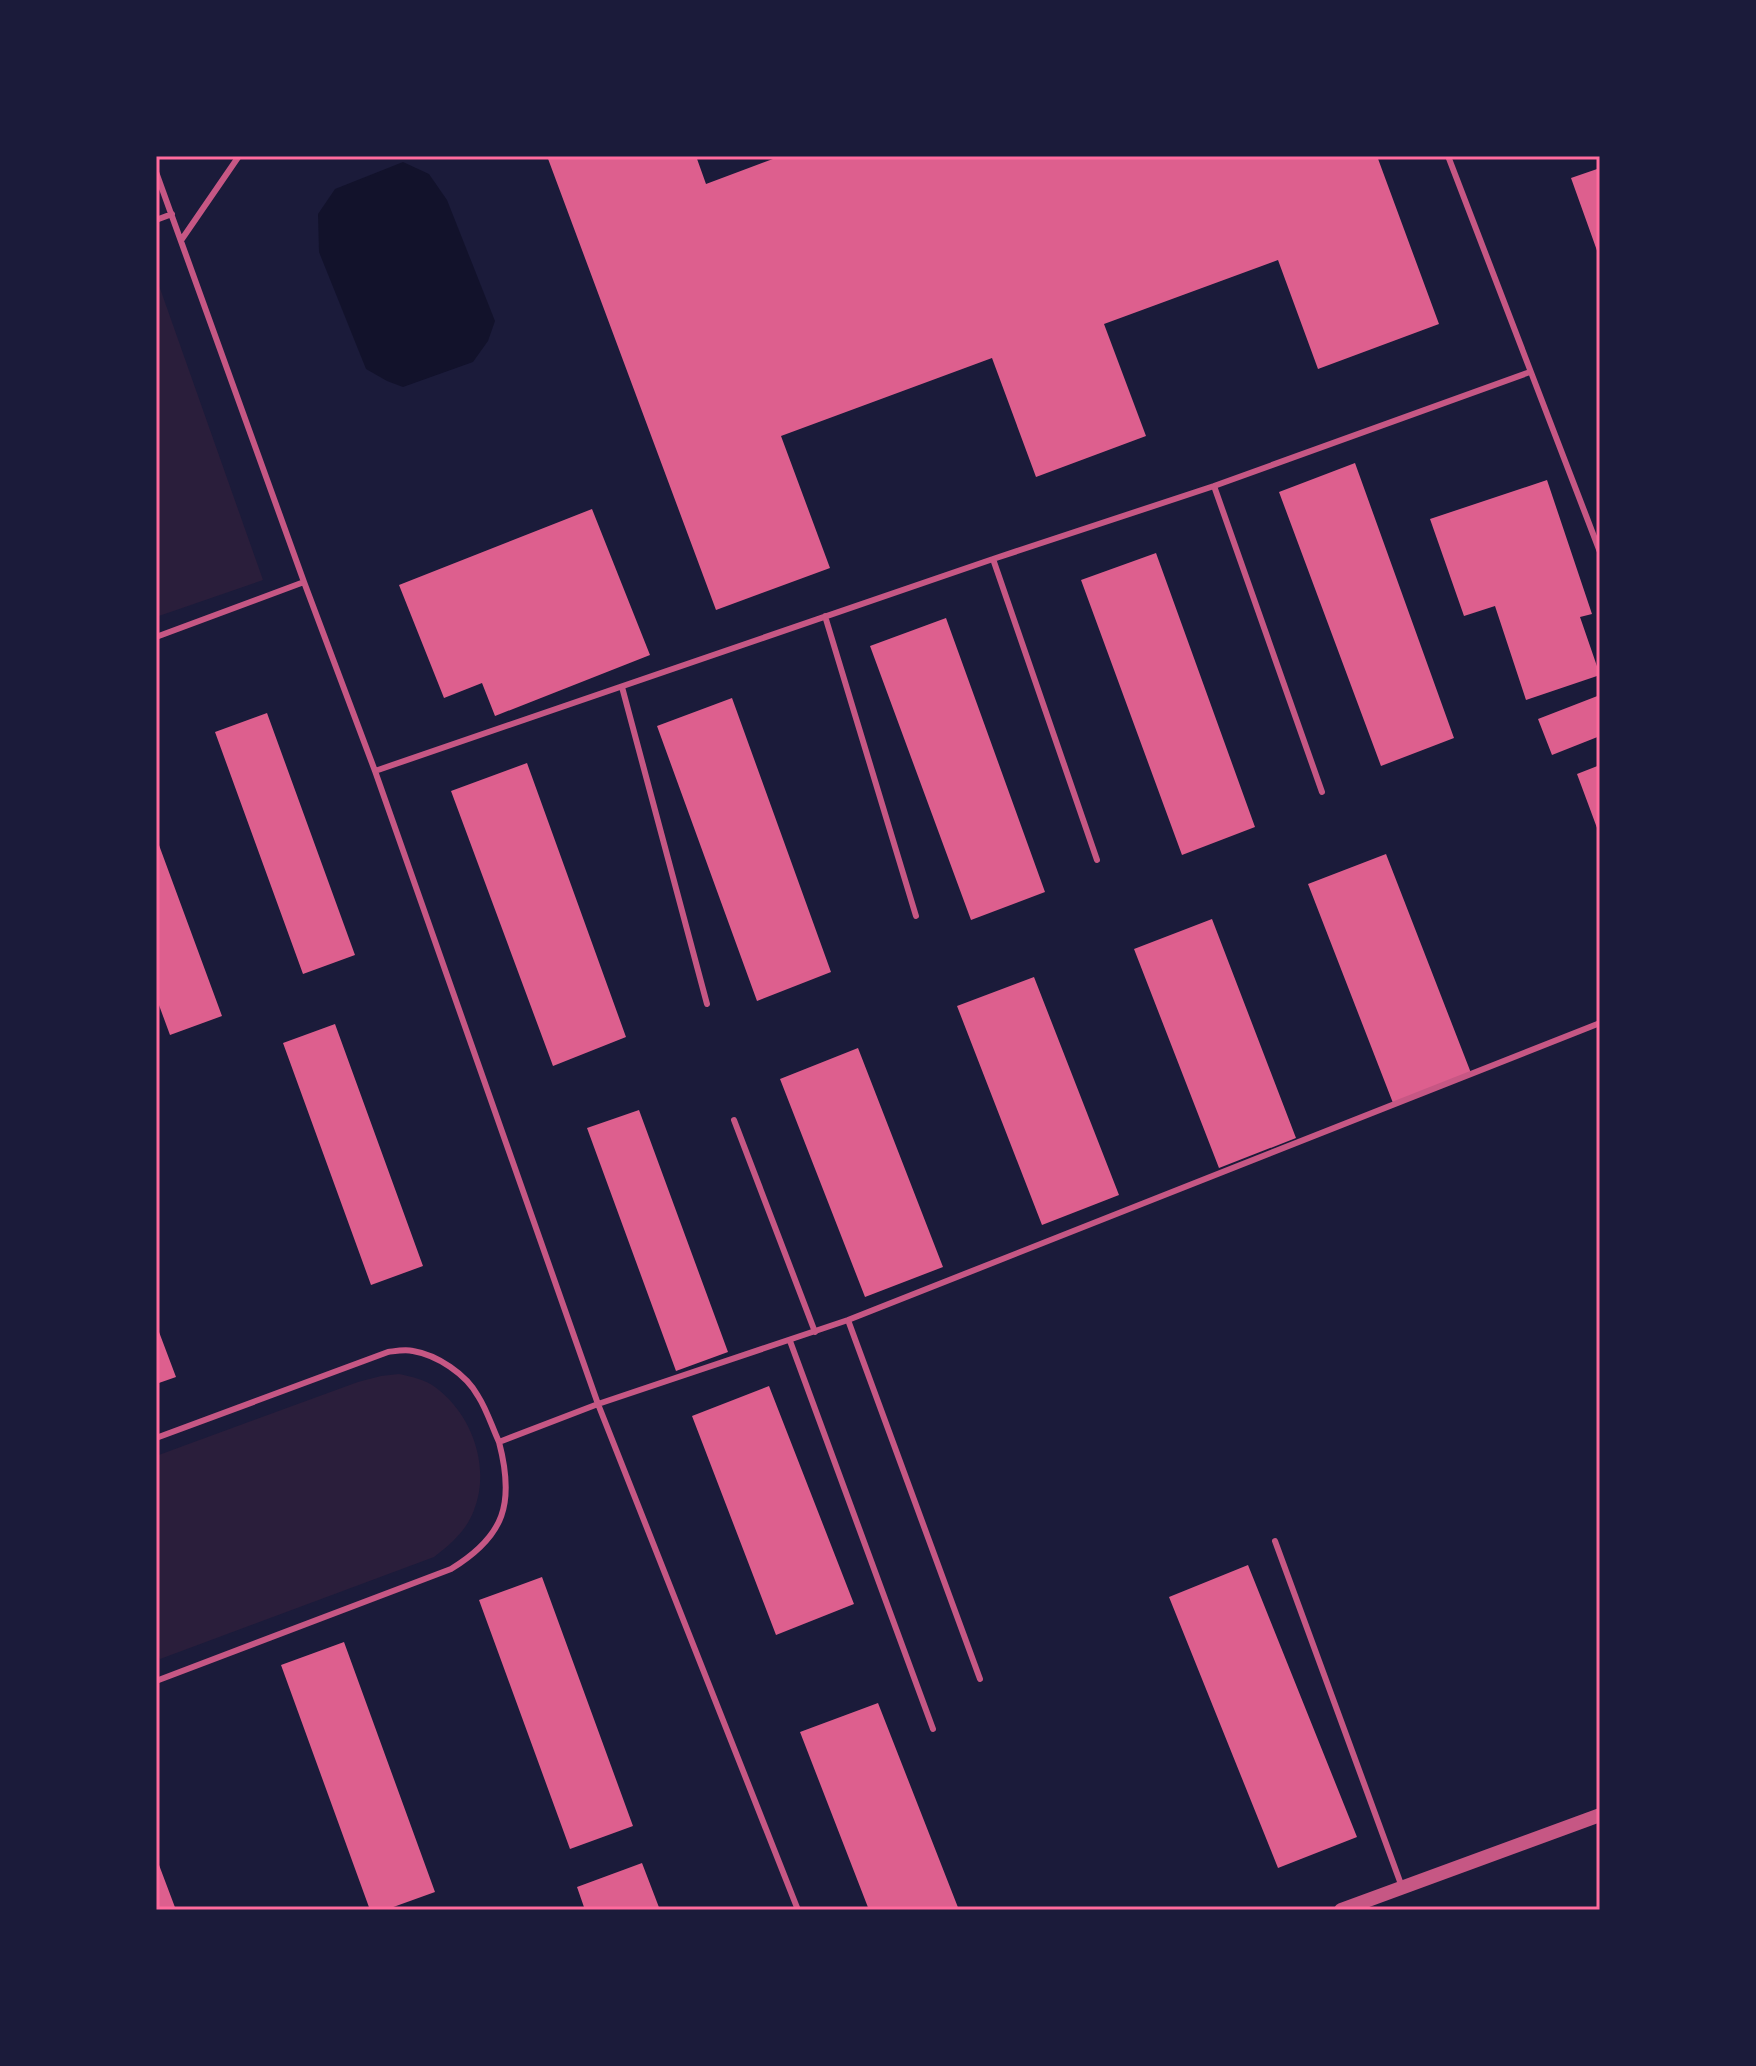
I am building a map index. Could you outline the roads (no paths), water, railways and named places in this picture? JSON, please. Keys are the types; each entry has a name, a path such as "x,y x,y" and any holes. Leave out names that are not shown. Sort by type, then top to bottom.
{"street":[{"path":"1341,1910 1600,1815"}],"lane":[{"path":"182,239 239,156"},
{"path":"1448,156 1600,552"},
{"path":"156,172 375,771 598,1404 798,1910"},
{"path":"156,220 172,214"},
{"path":"375,771 1214,486 1530,372"},
{"path":"1214,486 1322,792"},
{"path":"993,559 1097,860"},
{"path":"156,637 304,582"},
{"path":"825,616 916,916"},
{"path":"622,687 707,1004"},
{"path":"499,1442 598,1404 848,1320 1600,1023"},
{"path":"734,1120 815,1332"},
{"path":"848,1320 980,1679"},
{"path":"790,1341 933,1729"},
{"path":"156,1438 388,1352 410,1350 445,1363 477,1393 499,1442 505,1464 506,1503 500,1521 479,1550 451,1569 156,1681"},
{"path":"1275,1541 1402,1887"}]}
